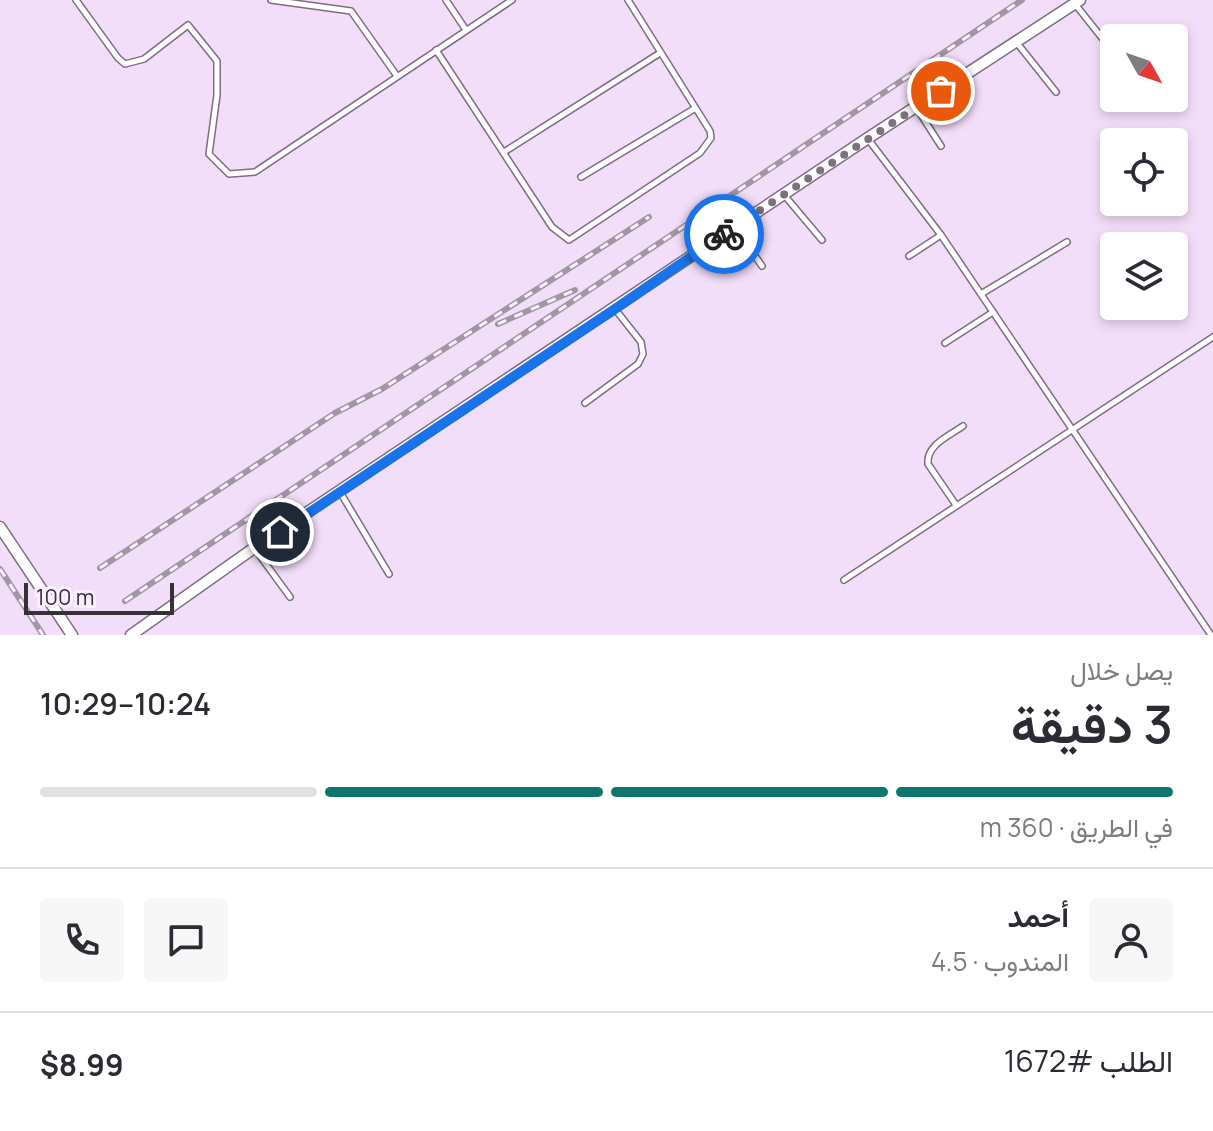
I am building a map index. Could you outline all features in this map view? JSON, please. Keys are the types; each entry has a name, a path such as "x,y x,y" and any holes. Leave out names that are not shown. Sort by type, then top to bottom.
{"street":[{"path":"131,635 254,548 1077,2"},
{"path":"0,527 72,635"}],"lane":[{"path":"76,0 125,64 144,59 188,25 217,61 217,95 209,154 229,174 255,172 512,0"},
{"path":"271,0 351,11 397,76"},
{"path":"446,0 466,30"},
{"path":"436,50 552,227 569,240 700,153 711,138 710,131 628,0"},
{"path":"1077,2 1100,34"},
{"path":"1017,43 1056,92"},
{"path":"504,152 660,53"},
{"path":"916,107 941,146"},
{"path":"581,177 694,109"},
{"path":"868,138 941,235 1211,635"},
{"path":"785,196 822,240"},
{"path":"734,227 762,266"},
{"path":"909,256 941,235"},
{"path":"981,294 1067,242"},
{"path":"585,403 638,364 643,354 641,342 615,309"},
{"path":"945,343 993,312"},
{"path":"844,580 1213,337"},
{"path":"956,505 928,464 927,456 931,448 963,426"},
{"path":"340,492 389,574"},
{"path":"254,548 290,597"}],"shaded area":[{"path":"0,0 1213,0 1213,635 0,635"}],"railway":[{"path":"125,601 1022,0"},
{"path":"100,568 335,413 382,389 649,217"},
{"path":"498,324 575,290"},
{"path":"0,569 43,635"}],"way so far":[{"path":"724,234 941,91"}],"route":[{"path":"280,532 724,234"}]}
